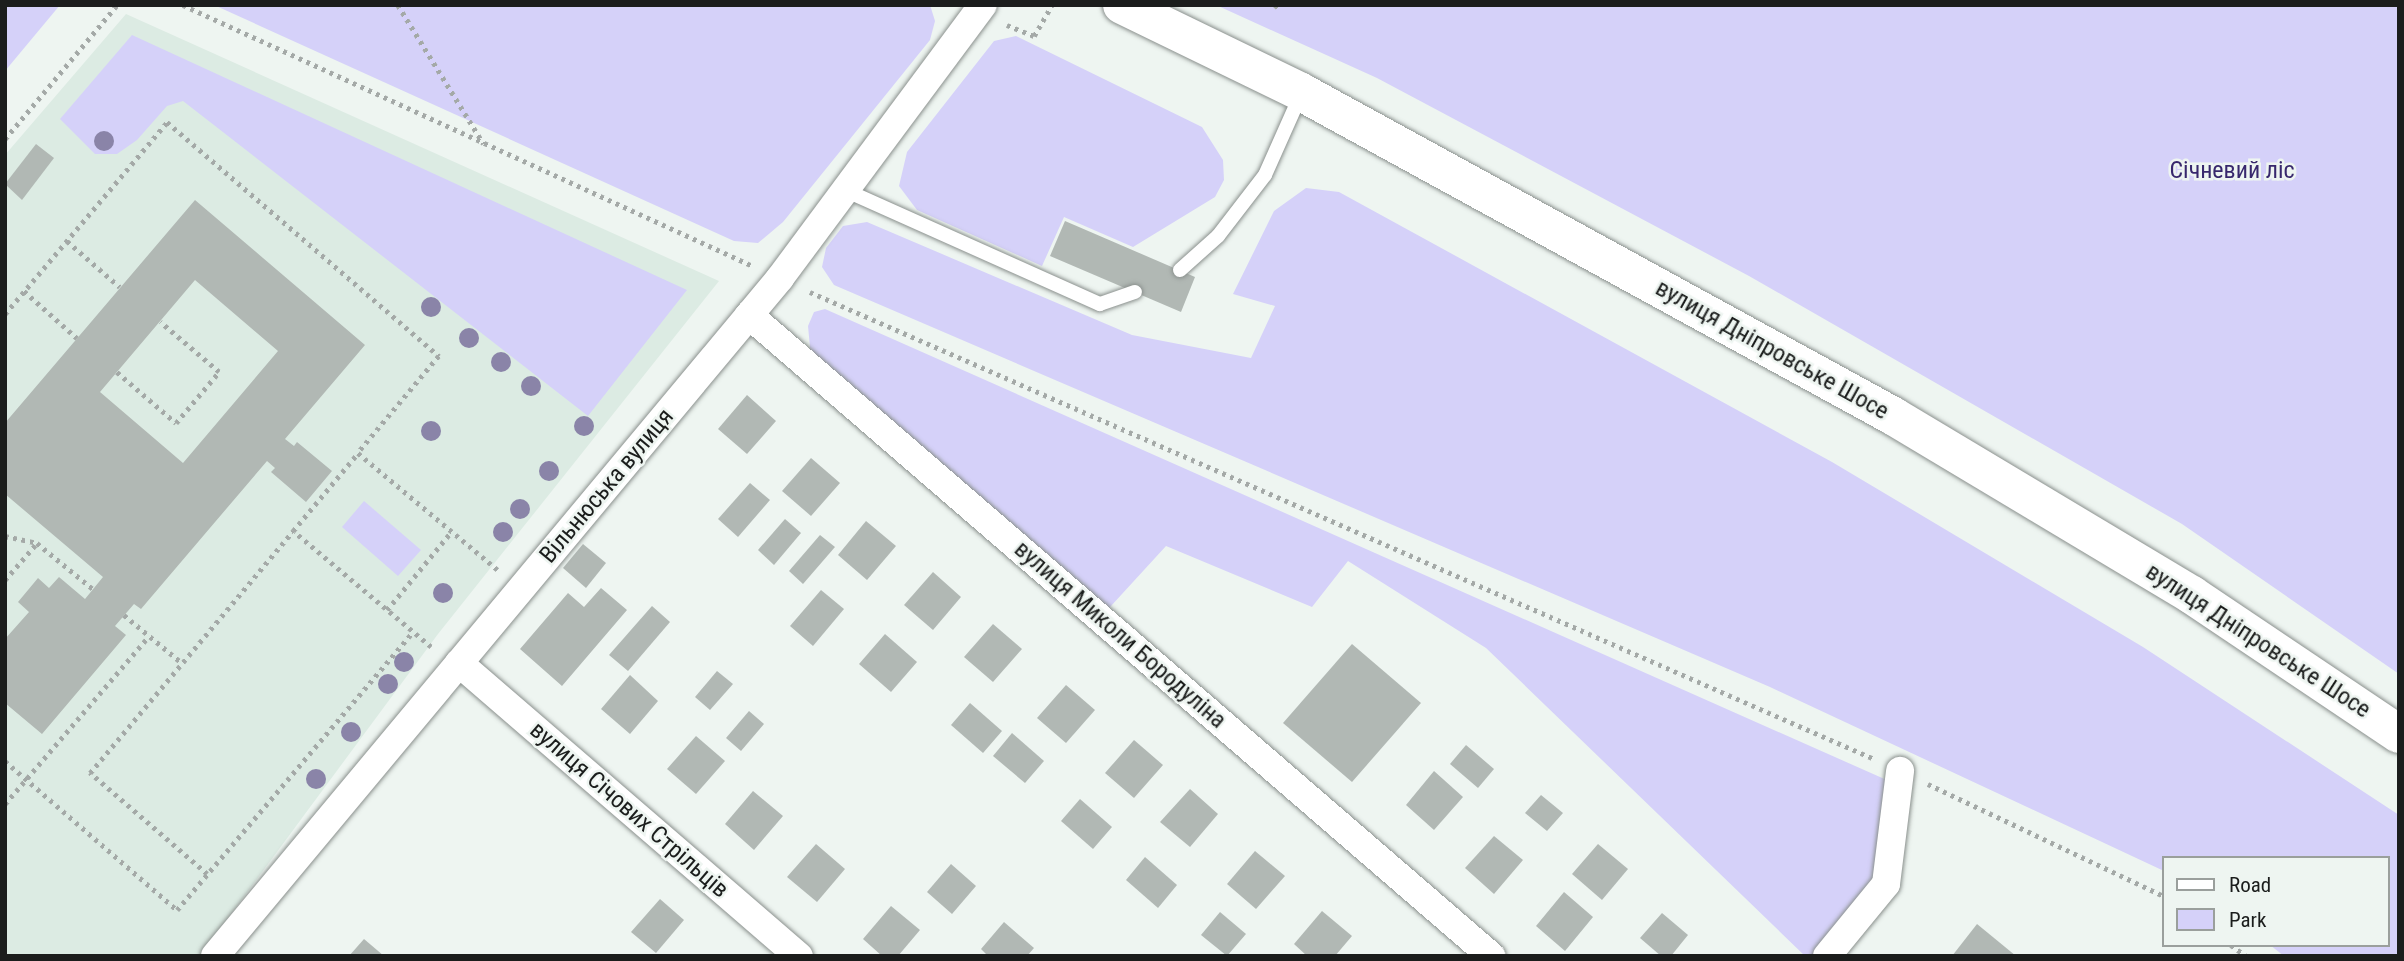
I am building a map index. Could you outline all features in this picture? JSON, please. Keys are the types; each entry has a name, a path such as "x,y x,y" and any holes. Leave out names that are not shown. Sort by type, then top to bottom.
{"main road":[{"name":"вулиця Дніпровське Шосе","path":"1122,5 1301,92 1893,416 2192,595 2399,734"}],"street":[{"name":"Вільнюська вулиця","path":"215,956 780,278 848,191 983,5"},
{"name":"вулиця Миколи Бородуліна","path":"750,315 1491,956"},
{"name":"вулиця Січових Стрільців","path":"459,663 799,956"},
{"path":"1827,956 1886,884 1900,771"}],"lane":[{"path":"1180,270 1217,236 1265,175 1301,92"},
{"path":"848,191 1100,304 1135,292"}],"path":[{"path":"5,139 117,5"},
{"path":"183,5 780,278 1900,771 2162,895"},
{"path":"398,5 484,144"},
{"path":"1034,36 1052,5"},
{"path":"1275,5 1281,10"},
{"path":"5,314 167,122 439,356 90,773 207,874"},
{"path":"67,241 120,288"},
{"path":"24,292 78,338"},
{"path":"117,372 176,423 219,373 160,322"},
{"path":"358,453 521,589"},
{"path":"293,531 414,632 459,663"},
{"path":"387,610 451,532"},
{"path":"5,536 37,543 93,589"},
{"path":"5,580 37,543"},
{"path":"124,614 182,663"},
{"path":"5,761 177,910 414,632"},
{"path":"5,804 149,636"}],"shaded area":[{"path":"126,14 719,281 438,634 200,956 5,956 5,155"}],"green space":[{"path":"5,5 60,5 5,71"},
{"path":"214,5 930,5 935,21 930,40 783,222 758,243 734,241"},
{"name":"Січневий ліс","path":"1216,5 2399,5 2399,674 2182,524 1749,276 1377,78"},
{"path":"132,35 687,290 588,416 183,101 167,106 137,140 117,154 95,154 60,119"},
{"path":"1016,36 1202,127 1223,160 1224,180 1215,197 1133,247 1064,217 1042,266 917,210 899,186 907,152 994,41"},
{"path":"1306,188 1339,192 1832,462 2143,647 2399,815 2399,956 2284,956 2273,947 2390,947 2390,856 2162,856 2162,870 1770,687 834,285 822,267 826,248 843,226 867,222 1132,335 1251,358 1275,306 1233,294 1274,211"},
{"path":"825,309 1898,785 1886,884 1827,956 1805,956 1486,648 1348,561 1312,607 1166,546 1100,618 812,369 808,326 814,312"},
{"path":"364,501 421,550 398,576 342,527"}],"building":[{"path":"36,144 54,158 22,200 5,184"},
{"path":"195,200 365,345 285,439 294,446 297,442 332,471 306,502 271,472 275,468 267,461 141,609 134,604 115,626 126,635 42,734 5,703 5,639 29,612 18,602 38,578 49,588 59,577 85,599 103,577 5,494 5,423","holes":["195,280 278,351 183,463 100,392"]},
{"path":"1065,221 1195,277 1181,312 1050,256"},
{"path":"747,395 776,421 747,454 718,429"},
{"path":"811,458 840,483 811,516 782,491"},
{"path":"750,483 770,500 738,537 718,519"},
{"path":"785,519 801,533 774,565 758,550"},
{"path":"866,521 896,546 867,580 838,555"},
{"path":"820,535 835,547 803,584 789,571"},
{"path":"583,544 606,563 586,588 563,568"},
{"path":"933,572 961,597 933,630 904,605"},
{"path":"601,588 627,610 562,686 520,649 568,593 584,607"},
{"path":"821,590 844,609 813,646 790,626"},
{"path":"652,606 670,622 628,671 609,655"},
{"path":"993,624 1022,649 993,682 964,657"},
{"path":"885,634 917,662 891,692 859,664"},
{"path":"1352,644 1421,703 1352,782 1283,723"},
{"path":"717,671 733,684 710,710 695,697"},
{"path":"630,675 658,701 630,734 601,709"},
{"path":"1066,685 1095,710 1066,743 1037,718"},
{"path":"970,703 1002,731 983,753 951,725"},
{"path":"749,711 764,724 741,751 726,738"},
{"path":"1012,733 1044,761 1025,783 993,756"},
{"path":"696,736 725,761 696,794 667,769"},
{"path":"1134,740 1163,765 1134,798 1105,773"},
{"path":"1466,745 1494,769 1478,788 1450,764"},
{"path":"1434,771 1463,797 1434,830 1406,805"},
{"path":"1190,789 1218,814 1190,847 1160,822"},
{"path":"753,791 783,816 754,850 725,824"},
{"path":"1541,795 1563,813 1547,831 1525,813"},
{"path":"1080,799 1112,827 1093,849 1061,821"},
{"path":"1494,836 1523,860 1494,894 1465,868"},
{"path":"816,844 845,869 817,902 787,877"},
{"path":"1598,844 1628,869 1602,900 1572,874"},
{"path":"1255,851 1285,876 1256,909 1227,884"},
{"path":"1145,857 1177,885 1158,908 1126,880"},
{"path":"951,864 976,886 952,914 927,892"},
{"path":"1564,892 1593,917 1565,951 1536,926"},
{"path":"660,899 684,920 656,953 631,932"},
{"path":"891,906 920,930 898,956 882,956 863,939"},
{"path":"1322,911 1352,936 1335,956 1307,956 1294,944"},
{"path":"1220,912 1246,934 1227,956 1201,935"},
{"path":"1662,913 1688,935 1671,956 1661,956 1640,938"},
{"path":"1004,922 1034,948 1027,956 988,956 981,949"},
{"path":"1977,924 2016,956 1952,956"},
{"path":"364,939 384,956 349,956"}]}
